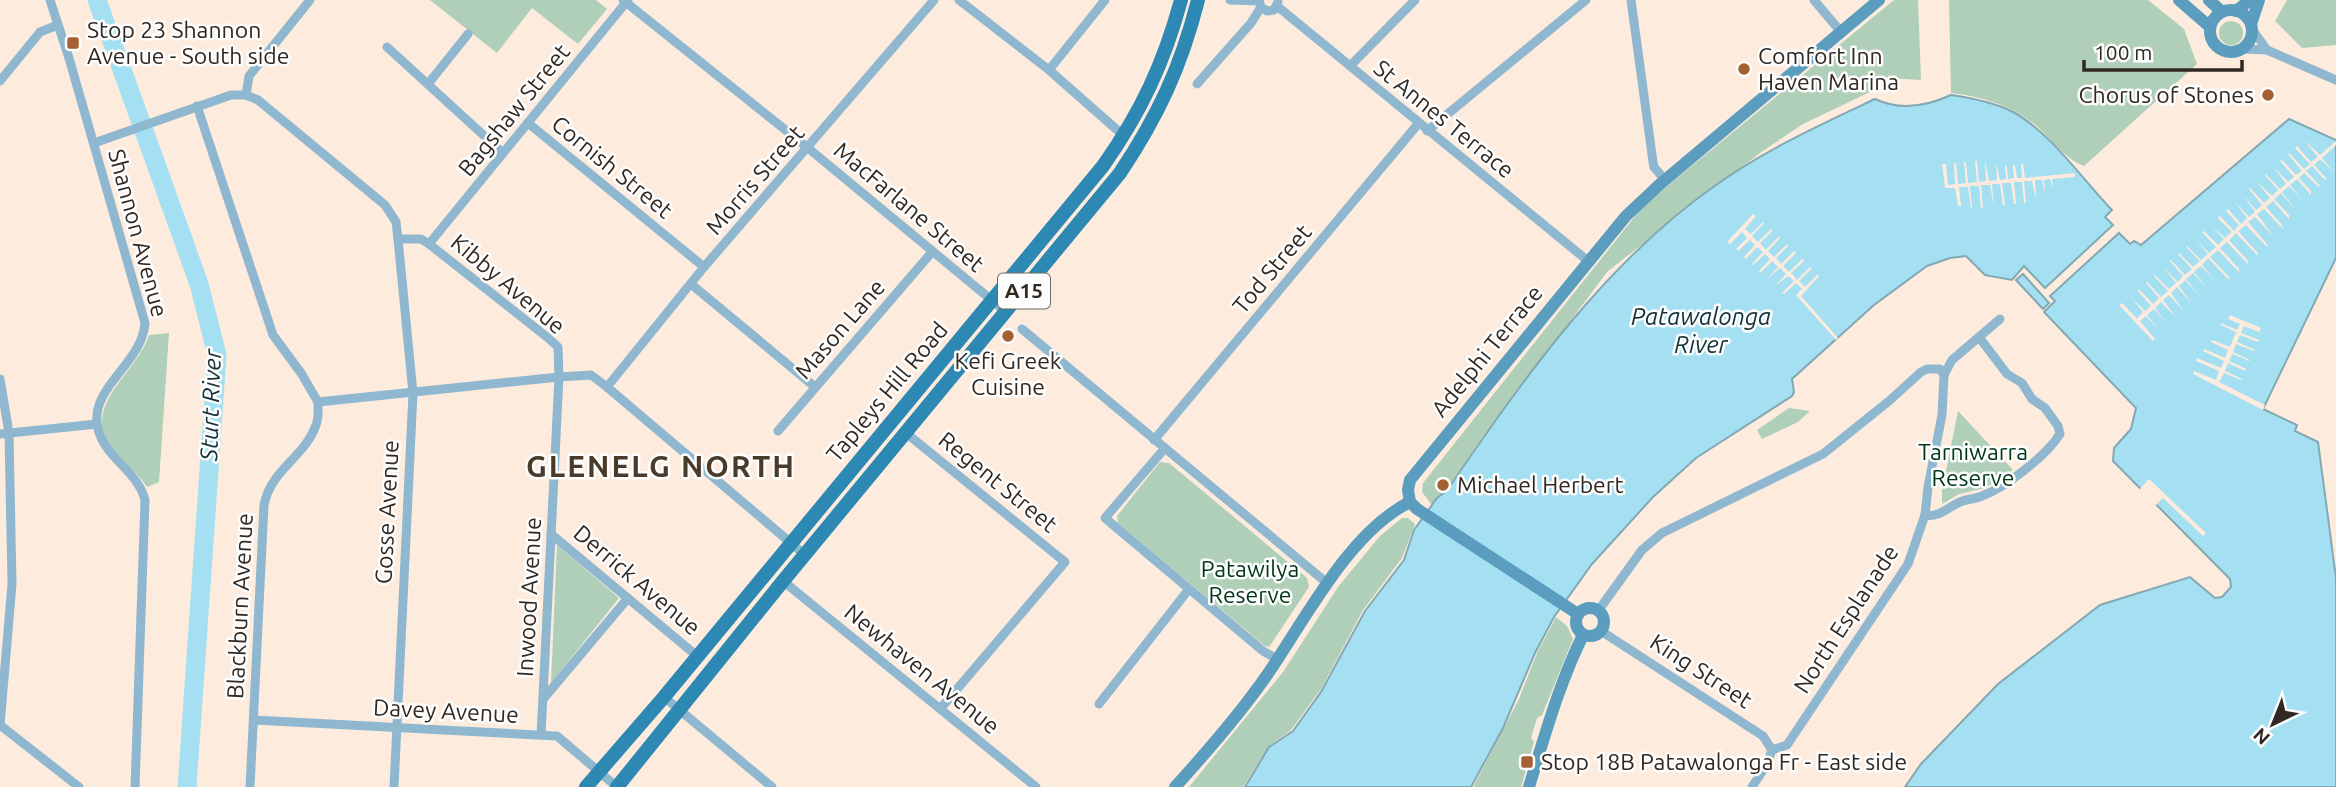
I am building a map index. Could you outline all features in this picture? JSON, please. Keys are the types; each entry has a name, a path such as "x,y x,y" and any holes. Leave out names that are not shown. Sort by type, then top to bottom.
{"main road":[{"name":"Tapleys Hill Road","path":"586,787 664,697 1085,190 1125,136 1157,75 1171,39 1181,0"},
{"name":"Tapleys Hill Road","path":"617,787 783,581 1101,198 1157,114 1176,74 1198,0"}],"street":[{"name":"Shannon Avenue","path":"50,0 145,323 142,344 99,401 97,424"},
{"path":"246,96 249,76 310,0"},
{"name":"Morris Street","path":"607,387 704,267 934,0"},
{"path":"959,0 1049,70 1125,136"},
{"path":"1049,70 1105,0"},
{"path":"1230,0 1260,3 1270,11 1278,3"},
{"path":"1350,66 1415,0"},
{"path":"1427,131 1586,0"},
{"path":"1631,0 1653,162 1665,180"},
{"path":"1814,0 1841,32"},
{"name":"Adelphi Terrace","path":"1410,502 1410,480 1626,216 1879,0"},
{"path":"2179,0 2210,27"},
{"path":"2209,0 2220,6 2242,6 2267,50"},
{"path":"2243,49 2250,40 2259,0"},
{"name":"MacFarlane Street","path":"626,1 1006,312"},
{"name":"Bagshaw Street","path":"429,244 626,1"},
{"path":"1198,84 1251,23 1260,3"},
{"name":"St Annes Terrace","path":"1278,3 1418,124 1588,261"},
{"path":"2220,6 2210,27 2212,40 2221,50 2267,50 2336,80"},
{"path":"0,80 40,32 58,25"},
{"path":"428,84 468,34"},
{"path":"387,47 503,153"},
{"path":"94,143 231,95 246,96 258,100 385,205 396,222 398,239"},
{"path":"197,107 273,335 318,402 591,375 805,555"},
{"name":"Cornish Street","path":"528,123 704,267"},
{"name":"Tod Street","path":"1154,440 1418,124"},
{"name":"Kibby Avenue","path":"398,239 421,239 429,244 558,347 559,377"},
{"name":"Gosse Avenue","path":"394,787 413,393 398,239"},
{"name":"Mason Lane","path":"778,431 932,252"},
{"path":"691,284 815,387"},
{"path":"1598,611 1652,540 1691,517 1823,454 1846,438 1921,372 1939,371 1941,361 1952,360 2000,319"},
{"path":"1022,329 1327,583"},
{"path":"1925,515 1936,515 1959,502 1984,495 2009,480 2049,449 2060,434 2058,426 2045,408 2032,399 2022,383 2007,374 1979,337"},
{"name":"North Esplanade","path":"1752,787 1767,764 1772,750 1787,745 1908,564 1925,515 1942,415 1939,371"},
{"name":"Inwood Avenue","path":"541,735 559,377"},
{"path":"0,379 12,584 0,725 79,787"},
{"name":"Blackburn Avenue","path":"250,787 265,498 272,481 305,445 317,424 318,402"},
{"path":"5,434 97,424 102,443 134,476 145,500 135,787"},
{"name":"Regent Street","path":"906,433 1065,562 941,708"},
{"path":"1165,448 1105,518 1263,651 1278,659"},
{"path":"1175,787 1266,677 1327,583 1371,531 1410,502 1422,513 1574,612 1577,628 1583,635 1593,636 1601,631 1604,623 1598,611 1587,608 1574,612"},
{"name":"Derrick Avenue","path":"551,534 697,656"},
{"name":"Newhaven Avenue","path":"783,581 1036,787"},
{"path":"1099,704 1189,589"},
{"path":"544,698 628,598"},
{"name":"King Street","path":"1601,631 1763,736 1772,750"},
{"path":"1529,787 1563,680 1583,635"},
{"path":"664,697 772,787"},
{"name":"Davey Avenue","path":"254,720 557,736 617,787"}],"green space":[{"path":"430,0 596,0 607,9 578,44 532,8 497,53"},
{"path":"1894,0 1918,0 1921,80 1871,77 1870,92 1803,124 1760,153 1608,271 1482,438 1434,508 1422,492 1423,483 1643,206"},
{"path":"1949,0 2148,0 2184,29 2197,64 2084,166 2069,158 2033,123 2014,111 1983,99 1951,93"},
{"path":"2287,0 2336,0 2336,45 2302,48 2275,21"},
{"path":"2231,21 2239,25 2243,33 2239,41 2231,45 2223,41 2219,33 2223,25"},
{"path":"169,333 159,482 147,487 109,444 102,423 109,397 149,335"},
{"path":"1789,408 1810,411 1798,422 1762,439 1757,430"},
{"name":"Tarniwarra Reserve","path":"1958,411 2013,470 1985,488 1959,494 1942,504 1942,491"},
{"name":"Patawilya Reserve","path":"1160,462 1169,463 1307,578 1309,587 1269,647 1118,523 1117,516"},
{"path":"1402,518 1408,518 1415,524 1402,558 1363,610 1321,689 1291,730 1269,746 1243,787 1189,787 1283,672 1338,587 1380,536"},
{"path":"557,545 619,598 551,683"},
{"path":"1556,617 1567,626 1573,639 1542,715 1537,718 1531,738 1534,742 1521,787 1473,787 1519,699 1537,653"}],"water":[{"name":"Patawalonga River","path":"1951,95 1975,99 2013,112 2040,131 2112,210 2105,217 2113,225 2045,288 2024,266 2012,280 1985,275 1966,256 1927,266 1874,305 1792,379 1792,396 1696,458 1653,497 1592,564 1554,617 1535,653 1503,728 1471,787 1245,787 1269,747 1293,731 1321,692 1365,611 1404,560 1414,530 1437,498 1452,483 1539,361 1604,284 1639,249 1676,215 1716,185 1754,160 1813,128 1875,99 1894,105 1913,106"},
{"path":"2289,119 2336,140 2336,258 2263,409 2297,425 2295,431 2318,442 2336,578 2336,787 1905,787 1921,764 1998,684 2100,605 2190,577 2215,598 2222,597 2231,587 2230,579 2113,461 2114,448 2131,429 2136,408 2044,312 2055,301 2050,296 2119,233 2130,244 2134,241 2141,245"},
{"path":"2023,274 2049,303 2043,309 2016,280"}],"pier":[{"path":"2304,140 2320,155 2336,141 2336,145 2322,158 2334,172 2320,159 2314,165 2325,180 2312,166 2306,171 2319,187 2304,173 2299,178 2311,191 2311,195 2297,179 2290,185 2303,201 2289,186 2282,192 2296,210 2281,193 2274,199 2289,215 2289,219 2273,201 2266,207 2283,229 2264,209 2257,214 2274,237 2255,217 2248,222 2267,247 2246,225 2238,231 2258,256 2236,233 2229,240 2248,264 2227,242 2220,248 2239,272 2218,250 2210,257 2229,280 2208,258 2202,265 2215,281 2201,266 2194,272 2207,288 2193,273 2186,279 2200,296 2185,280 2179,286 2191,303 2177,287 2171,293 2183,310 2169,295 2163,300 2176,317 2161,302 2155,308 2167,324 2154,309 2147,315 2160,331 2146,316 2140,321 2155,339 2153,341 2119,305 2122,303 2137,319 2143,312 2131,297 2145,311 2151,306 2139,289 2153,304 2159,298 2147,282 2161,297 2168,291 2155,275 2169,289 2176,283 2163,267 2178,282 2183,276 2171,260 2185,275 2192,269 2179,253 2193,267 2200,261 2187,246 2201,260 2208,254 2195,238 2209,253 2216,247 2202,232 2218,245 2224,239 2210,225 2225,238 2232,232 2218,218 2220,216 2234,231 2239,225 2226,211 2228,209 2241,224 2247,218 2235,202 2249,217 2255,212 2243,195 2256,210 2262,205 2250,188 2264,203 2270,198 2257,182 2272,196 2278,190 2266,174 2280,189 2286,184 2274,167 2288,182 2294,177 2280,161 2296,175 2302,171 2289,153 2304,169 2310,164 2295,148 2297,146 2311,162 2318,157"},
{"path":"1985,160 1989,181 1997,180 1996,163 2000,180 2006,179 2005,166 2008,179 2014,178 2013,165 2017,178 2022,178 2021,164 2025,178 2075,173 2075,177 2052,179 2053,190 2050,179 2044,180 2045,194 2042,180 2035,180 2036,199 2032,181 2024,181 2026,203 2022,182 2014,182 2016,204 2011,183 2002,183 2005,205 2000,184 1992,184 1994,207 1990,185 1981,185 1983,208 1979,186 1970,186 1972,209 1968,187 1959,187 1961,206 1958,206 1955,188 1945,188 1942,164 1946,164 1948,185 1955,184 1954,163 1958,184 1966,183 1964,162 1968,183 1977,182 1975,161 1979,182 1986,181"},
{"path":"1753,214 1756,216 1745,229 1751,234 1764,223 1752,236 1758,242 1773,230 1760,243 1766,250 1779,236 1768,251 1774,257 1787,244 1776,258 1781,264 1794,251 1796,253 1783,266 1789,272 1802,259 1804,261 1791,273 1797,280 1812,268 1799,281 1805,287 1818,274 1801,296 1838,338 1836,340 1796,295 1802,289 1796,283 1782,293 1794,281 1788,276 1775,286 1786,274 1780,268 1767,279 1778,267 1772,261 1760,273 1770,259 1765,254 1752,264 1763,252 1757,247 1746,259 1744,257 1755,245 1750,240 1738,251 1736,249 1747,238 1742,232 1730,244 1727,242"},
{"path":"2230,315 2261,328 2259,332 2244,326 2241,333 2259,340 2258,342 2240,335 2237,342 2254,351 2236,344 2233,352 2250,361 2232,354 2229,361 2246,369 2245,371 2228,363 2225,371 2242,379 2224,373 2219,382 2265,405 2263,410 2193,374 2194,371 2216,380 2219,371 2196,361 2197,358 2221,368 2224,361 2203,351 2204,349 2225,358 2228,350 2211,342 2212,340 2230,347 2236,332 2221,323 2237,330 2240,324 2228,319"},
{"path":"2149,479 2206,533 2203,536 2163,498 2154,507 2138,491"}],"waterway":[{"name":"Sturt River","path":"97,0 199,284 217,355 187,787"}],"place":[{"name":"Stop 23 Shannon Avenue - South side","path":"73,43"},
{"name":"Comfort Inn Haven Marina","path":"1744,69"},
{"name":"Chorus of Stones","path":"2268,95"},
{"name":"Kefi Greek Cuisine","path":"1008,336"},
{"name":"Michael Herbert","path":"1443,485"},
{"name":"Stop 18B Patawalonga Fr - East side","path":"1527,762"}],"district":[{"name":"GLENELG NORTH","path":"661,467"}]}
